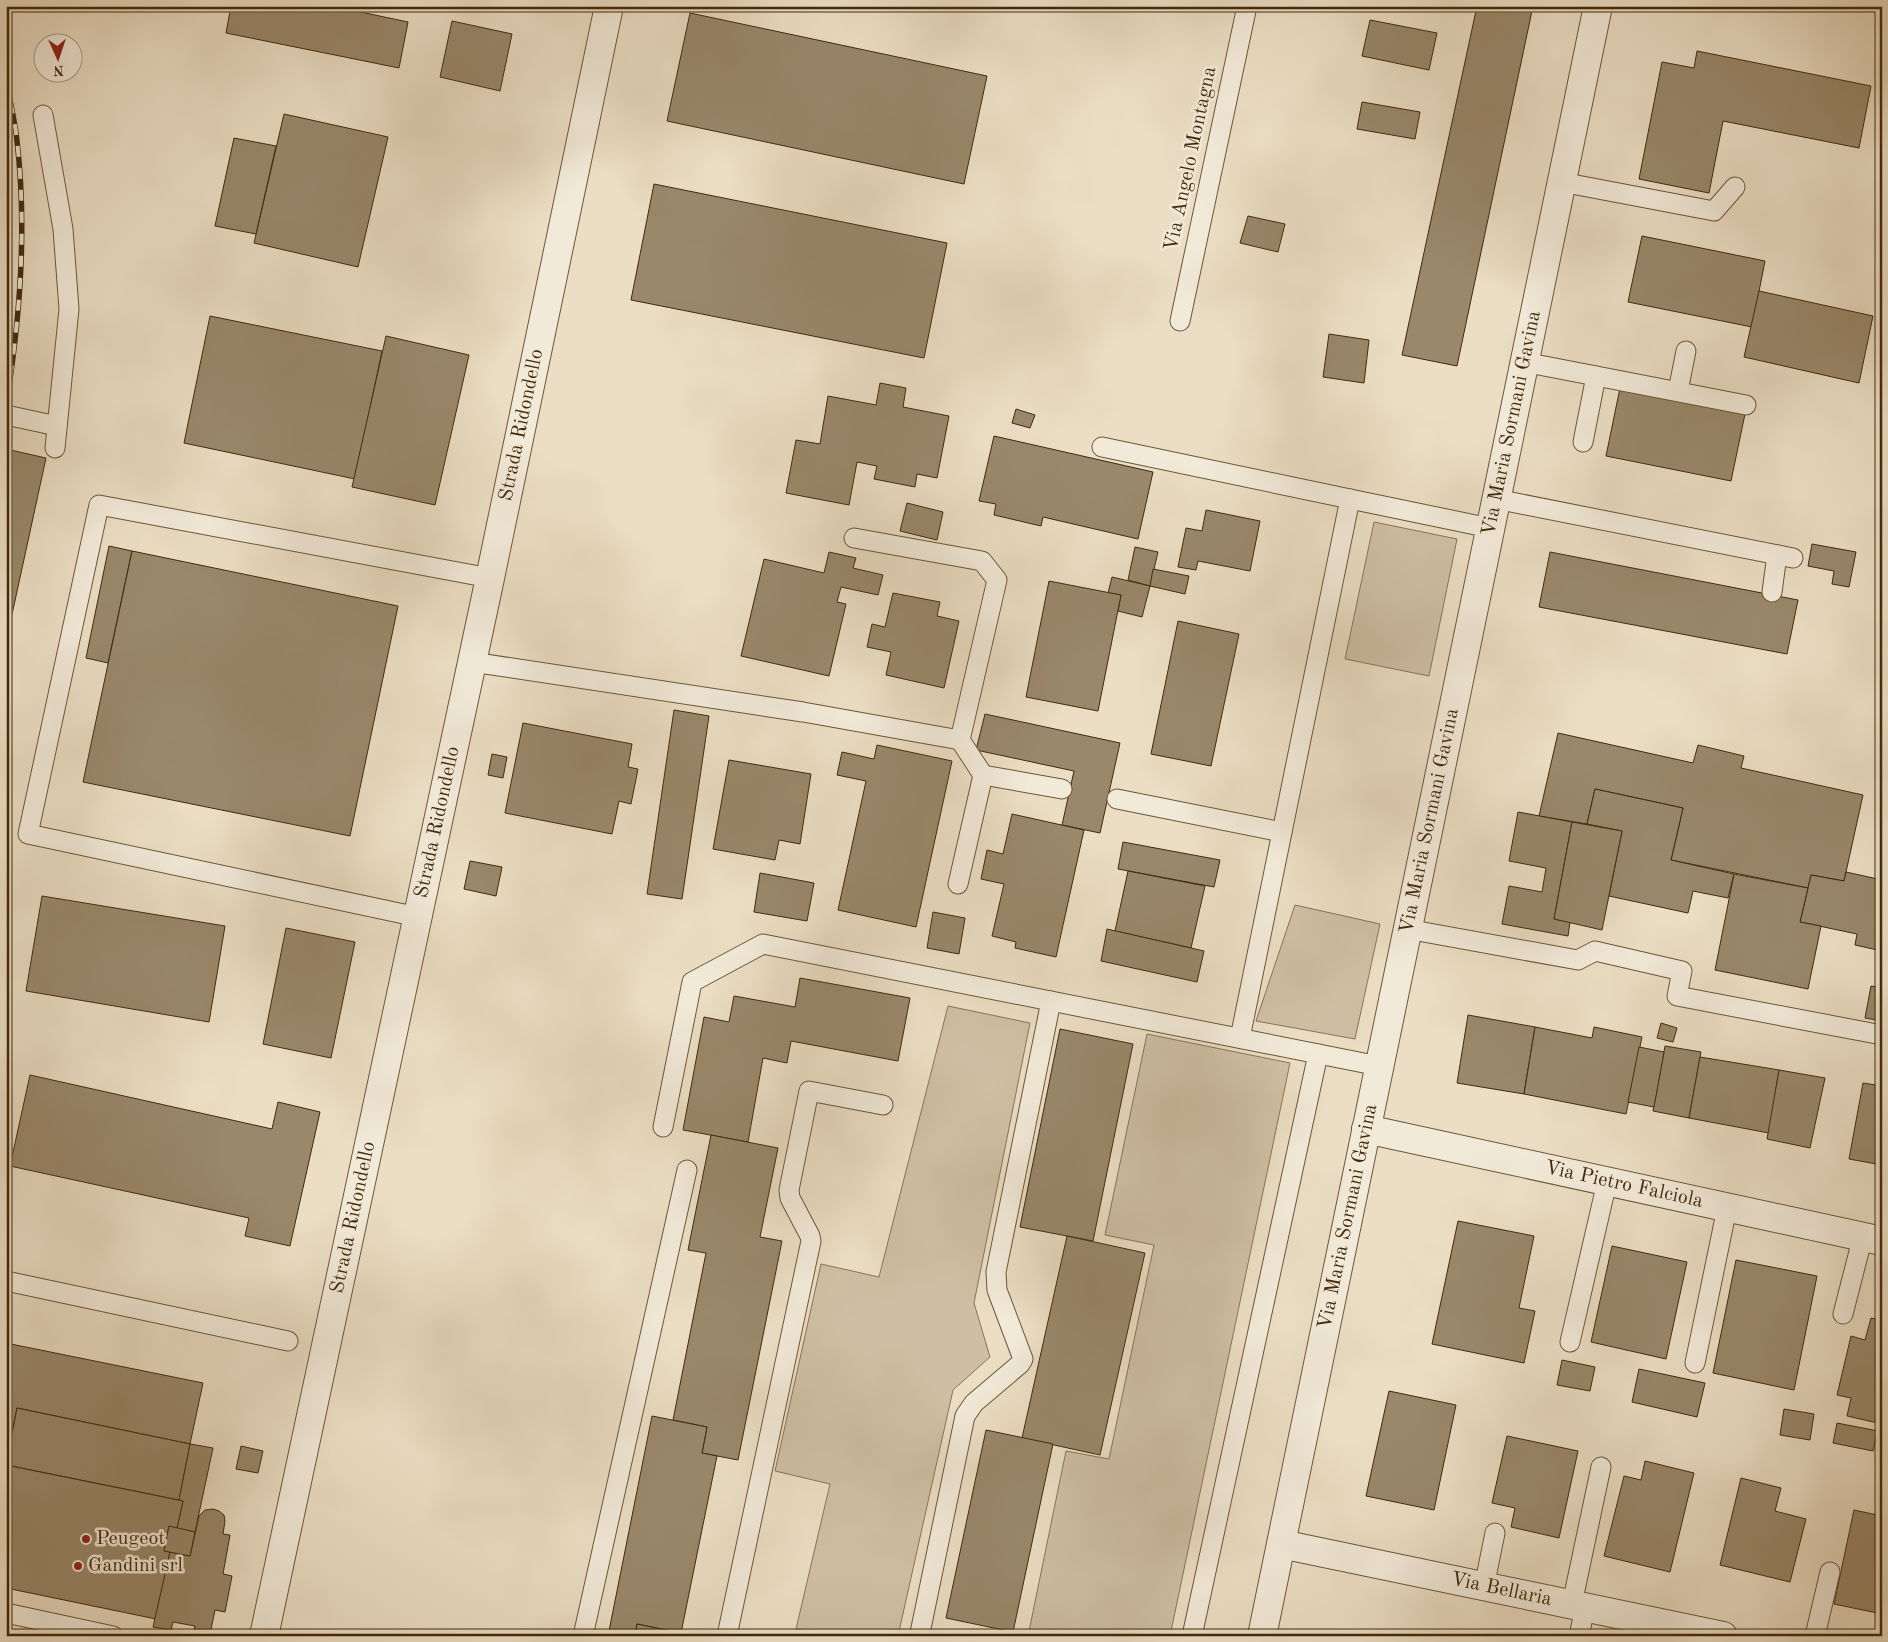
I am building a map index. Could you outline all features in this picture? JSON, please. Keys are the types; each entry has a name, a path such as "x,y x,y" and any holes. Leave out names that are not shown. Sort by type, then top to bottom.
{"street":[{"name":"Strada Ridondello","path":"264,1636 490,578 609,6"},
{"name":"Via Maria Sormani Gavina","path":"1262,1636 1598,6"},
{"name":"Via Pietro Falciola","path":"1366,1129 1872,1238"},
{"name":"Via Bellaria","path":"1281,1544 1723,1636"}],"lane":[{"name":"Via Angelo Montagna","path":"1180,321 1246,6"},
{"path":"43,116 63,229 69,309 55,448"},
{"path":"1561,182 1714,211 1735,187"},
{"path":"1678,392 1686,351"},
{"path":"1524,362 1746,405"},
{"path":"1583,442 1596,376"},
{"path":"6,415 57,426"},
{"path":"1102,447 1490,528"},
{"path":"1240,1038 1350,499"},
{"path":"1496,499 1785,556 1772,592"},
{"path":"418,917 28,834 32,815 99,505 490,578"},
{"path":"854,538 982,561 997,580 960,740 983,775 958,884"},
{"path":"472,662 803,712 960,740"},
{"path":"983,775 1062,789"},
{"path":"1117,799 1282,832"},
{"path":"1407,929 1578,960 1595,951 1682,971 1677,996 1882,1035"},
{"path":"664,1127 692,982 763,944 1379,1066"},
{"path":"921,1636 920,1633 965,1416 974,1403 1023,1360 997,1290 996,1272 1051,1001"},
{"path":"1192,1636 1318,1054"},
{"path":"731,1636 728,1631 811,1241 790,1198 789,1190 809,1091 883,1105"},
{"path":"583,1636 687,1170"},
{"path":"1570,1342 1607,1182"},
{"path":"1695,1363 1727,1208"},
{"path":"1843,1314 1872,1238"},
{"path":"6,1281 288,1341"},
{"path":"1579,1636 1579,1606 1601,1467"},
{"path":"1484,1586 1495,1533"},
{"path":"1814,1636 1830,1572"},
{"path":"6,1613 109,1635"}],"shaded area":[{"path":"1374,522 1457,539 1429,676 1345,659"},
{"path":"1295,905 1380,924 1355,1039 1256,1021"},
{"path":"948,1006 1030,1023 974,1303 990,1357 953,1390 898,1636 827,1636 796,1629 830,1484 775,1471 821,1264 879,1277"},
{"path":"1147,1034 1290,1063 1170,1636 1028,1636 1066,1451 1109,1459 1154,1245 1105,1235"}],"building":[{"path":"231,6 332,6 408,22 399,68 226,33"},
{"path":"1477,6 1533,6 1457,366 1402,355"},
{"path":"690,13 987,76 964,184 667,121"},
{"path":"1370,20 1437,33 1429,70 1362,56"},
{"path":"452,21 512,34 500,91 440,77"},
{"path":"1697,51 1871,86 1859,148 1723,121 1709,193 1639,179 1662,62 1694,68"},
{"path":"1362,102 1420,112 1415,139 1357,129"},
{"path":"284,114 388,137 358,267 254,243"},
{"path":"234,138 276,146 256,234 215,226"},
{"path":"654,184 947,243 924,358 631,300"},
{"path":"1248,216 1285,224 1278,252 1240,243"},
{"path":"1642,236 1765,261 1752,327 1628,302"},
{"path":"1759,291 1873,316 1859,383 1744,357"},
{"path":"210,316 382,351 355,479 184,443"},
{"path":"1329,334 1369,340 1364,383 1323,377"},
{"path":"386,336 469,355 435,505 352,487"},
{"path":"880,383 906,388 903,407 949,416 937,478 917,474 915,487 874,479 877,466 857,462 849,505 786,493 796,440 820,444 828,396 876,405"},
{"path":"1620,388 1745,414 1731,481 1606,456"},
{"path":"1016,409 1035,415 1030,428 1012,423"},
{"path":"994,436 1153,472 1138,539 1043,517 1041,526 994,515 996,504 979,501"},
{"path":"6,449 46,458 6,642"},
{"path":"907,503 943,512 937,540 900,531"},
{"path":"1206,510 1260,521 1250,571 1198,561 1196,570 1178,567 1186,528 1202,531"},
{"path":"1812,544 1856,552 1849,587 1832,584 1834,571 1808,566"},
{"path":"109,546 132,551 108,663 86,658"},
{"path":"1135,547 1158,552 1150,586 1128,580"},
{"path":"132,551 398,606 350,836 83,782"},
{"path":"829,552 856,558 853,568 883,575 878,595 841,587 837,602 846,604 829,676 741,656 764,559 824,573"},
{"path":"1550,552 1798,600 1787,654 1539,607"},
{"path":"1153,569 1189,576 1185,594 1150,586"},
{"path":"1112,577 1150,586 1142,617 1118,611 1121,595 1108,593"},
{"path":"1049,581 1121,595 1098,711 1026,697"},
{"path":"893,593 940,602 937,616 959,621 944,688 886,675 891,652 867,647 872,624 885,627"},
{"path":"1178,621 1239,634 1211,766 1151,754"},
{"path":"674,710 709,716 682,899 647,894"},
{"path":"985,714 1120,743 1100,833 1062,825 1074,771 976,750"},
{"path":"523,723 632,744 628,767 638,769 631,804 619,801 612,834 505,813"},
{"path":"1558,733 1693,763 1698,745 1744,756 1741,768 1863,795 1844,881 1811,875 1808,888 1671,860 1683,808 1595,789 1587,824 1539,816"},
{"path":"877,745 952,761 916,927 838,910 866,781 837,775 842,752 874,759"},
{"path":"492,754 507,757 503,778 488,775"},
{"path":"729,760 811,774 800,844 779,840 775,860 713,849"},
{"path":"1595,789 1683,808 1671,860 1734,874 1728,898 1693,891 1688,913 1609,896 1622,831 1587,824"},
{"path":"1518,812 1572,822 1554,919 1570,922 1568,936 1502,924 1509,886 1542,892 1546,868 1509,861"},
{"path":"1012,814 1084,830 1056,957 1015,948 1016,942 992,936 1004,884 981,879 987,850 1003,854"},
{"path":"1572,822 1622,831 1602,930 1554,919"},
{"path":"1123,842 1220,860 1214,887 1118,869"},
{"path":"470,861 502,867 496,896 464,889"},
{"path":"1128,871 1205,886 1191,948 1115,931"},
{"path":"1846,872 1882,880 1882,951 1855,945 1857,934 1800,922 1811,875 1844,881"},
{"path":"760,873 814,883 807,921 754,912"},
{"path":"1734,874 1808,888 1800,922 1821,926 1808,989 1715,970"},
{"path":"42,896 225,926 209,1022 26,991"},
{"path":"933,912 965,918 959,954 927,948"},
{"path":"286,928 355,942 331,1058 263,1044"},
{"path":"1107,929 1204,951 1197,982 1101,961"},
{"path":"800,978 910,998 898,1061 791,1041 787,1063 763,1058 748,1142 683,1130 704,1017 729,1022 734,996 795,1007"},
{"path":"1871,986 1882,988 1882,1021 1865,1018"},
{"path":"1468,1015 1535,1027 1524,1094 1457,1083"},
{"path":"1661,1023 1677,1028 1673,1042 1657,1038"},
{"path":"1535,1027 1592,1038 1594,1027 1642,1037 1626,1114 1524,1094"},
{"path":"1060,1029 1133,1044 1093,1241 1020,1227"},
{"path":"1665,1046 1701,1052 1689,1118 1653,1111"},
{"path":"1639,1047 1664,1052 1654,1107 1628,1102"},
{"path":"1700,1057 1779,1070 1769,1133 1689,1118"},
{"path":"1779,1070 1825,1078 1810,1148 1767,1139"},
{"path":"30,1075 272,1129 278,1102 320,1112 290,1246 245,1236 249,1218 10,1166"},
{"path":"1863,1083 1882,1086 1882,1165 1849,1159"},
{"path":"711,1135 778,1148 760,1237 782,1241 738,1460 702,1453 707,1427 673,1420 706,1253 688,1250"},
{"path":"1458,1221 1534,1236 1519,1308 1535,1311 1524,1363 1432,1344"},
{"path":"1067,1236 1145,1253 1100,1455 1022,1438"},
{"path":"1612,1246 1687,1262 1666,1359 1591,1342"},
{"path":"1736,1260 1817,1276 1794,1390 1713,1373"},
{"path":"1871,1318 1882,1320 1882,1424 1847,1416 1851,1398 1837,1395 1851,1336 1865,1340"},
{"path":"6,1343 203,1383 190,1444 17,1408 6,1461"},
{"path":"1562,1360 1595,1367 1590,1391 1557,1385"},
{"path":"1639,1369 1705,1383 1697,1417 1632,1402"},
{"path":"1389,1391 1456,1405 1434,1510 1366,1496"},
{"path":"17,1408 190,1444 179,1500 6,1465"},
{"path":"1784,1409 1814,1414 1810,1440 1780,1435"},
{"path":"652,1416 707,1427 702,1453 717,1456 681,1633 637,1624 635,1636 608,1636"},
{"path":"1837,1423 1878,1431 1873,1451 1833,1443"},
{"path":"986,1430 1053,1444 1013,1632 946,1618"},
{"path":"1507,1436 1578,1451 1559,1538 1511,1527 1515,1508 1492,1503"},
{"path":"190,1444 213,1448 195,1532 177,1528 183,1501 179,1500"},
{"path":"241,1446 263,1451 258,1473 236,1469"},
{"path":"1645,1461 1694,1473 1670,1572 1604,1556 1624,1476 1641,1480"},
{"name":"Peugeot","path":"6,1465 183,1501 177,1528 169,1526 164,1551 170,1552 156,1619 6,1588"},
{"path":"1741,1478 1781,1488 1775,1511 1806,1519 1790,1582 1720,1565"},
{"path":"213,1509 224,1515 223,1534 230,1535 223,1574 232,1576 225,1612 215,1610 210,1634 194,1630 195,1626 173,1622 171,1630 153,1627 170,1552 190,1556 199,1516 205,1510"},
{"path":"1854,1510 1882,1516 1882,1614 1834,1604"},
{"path":"169,1526 195,1532 190,1556 164,1551"},
{"path":"637,1624 681,1633 693,1636 635,1636"}],"railway":[{"path":"6,81 17,141 22,240 15,340 6,405"}],"place":[{"name":"Peugeot","path":"86,1539"},
{"name":"Gandini srl","path":"78,1566"}]}
